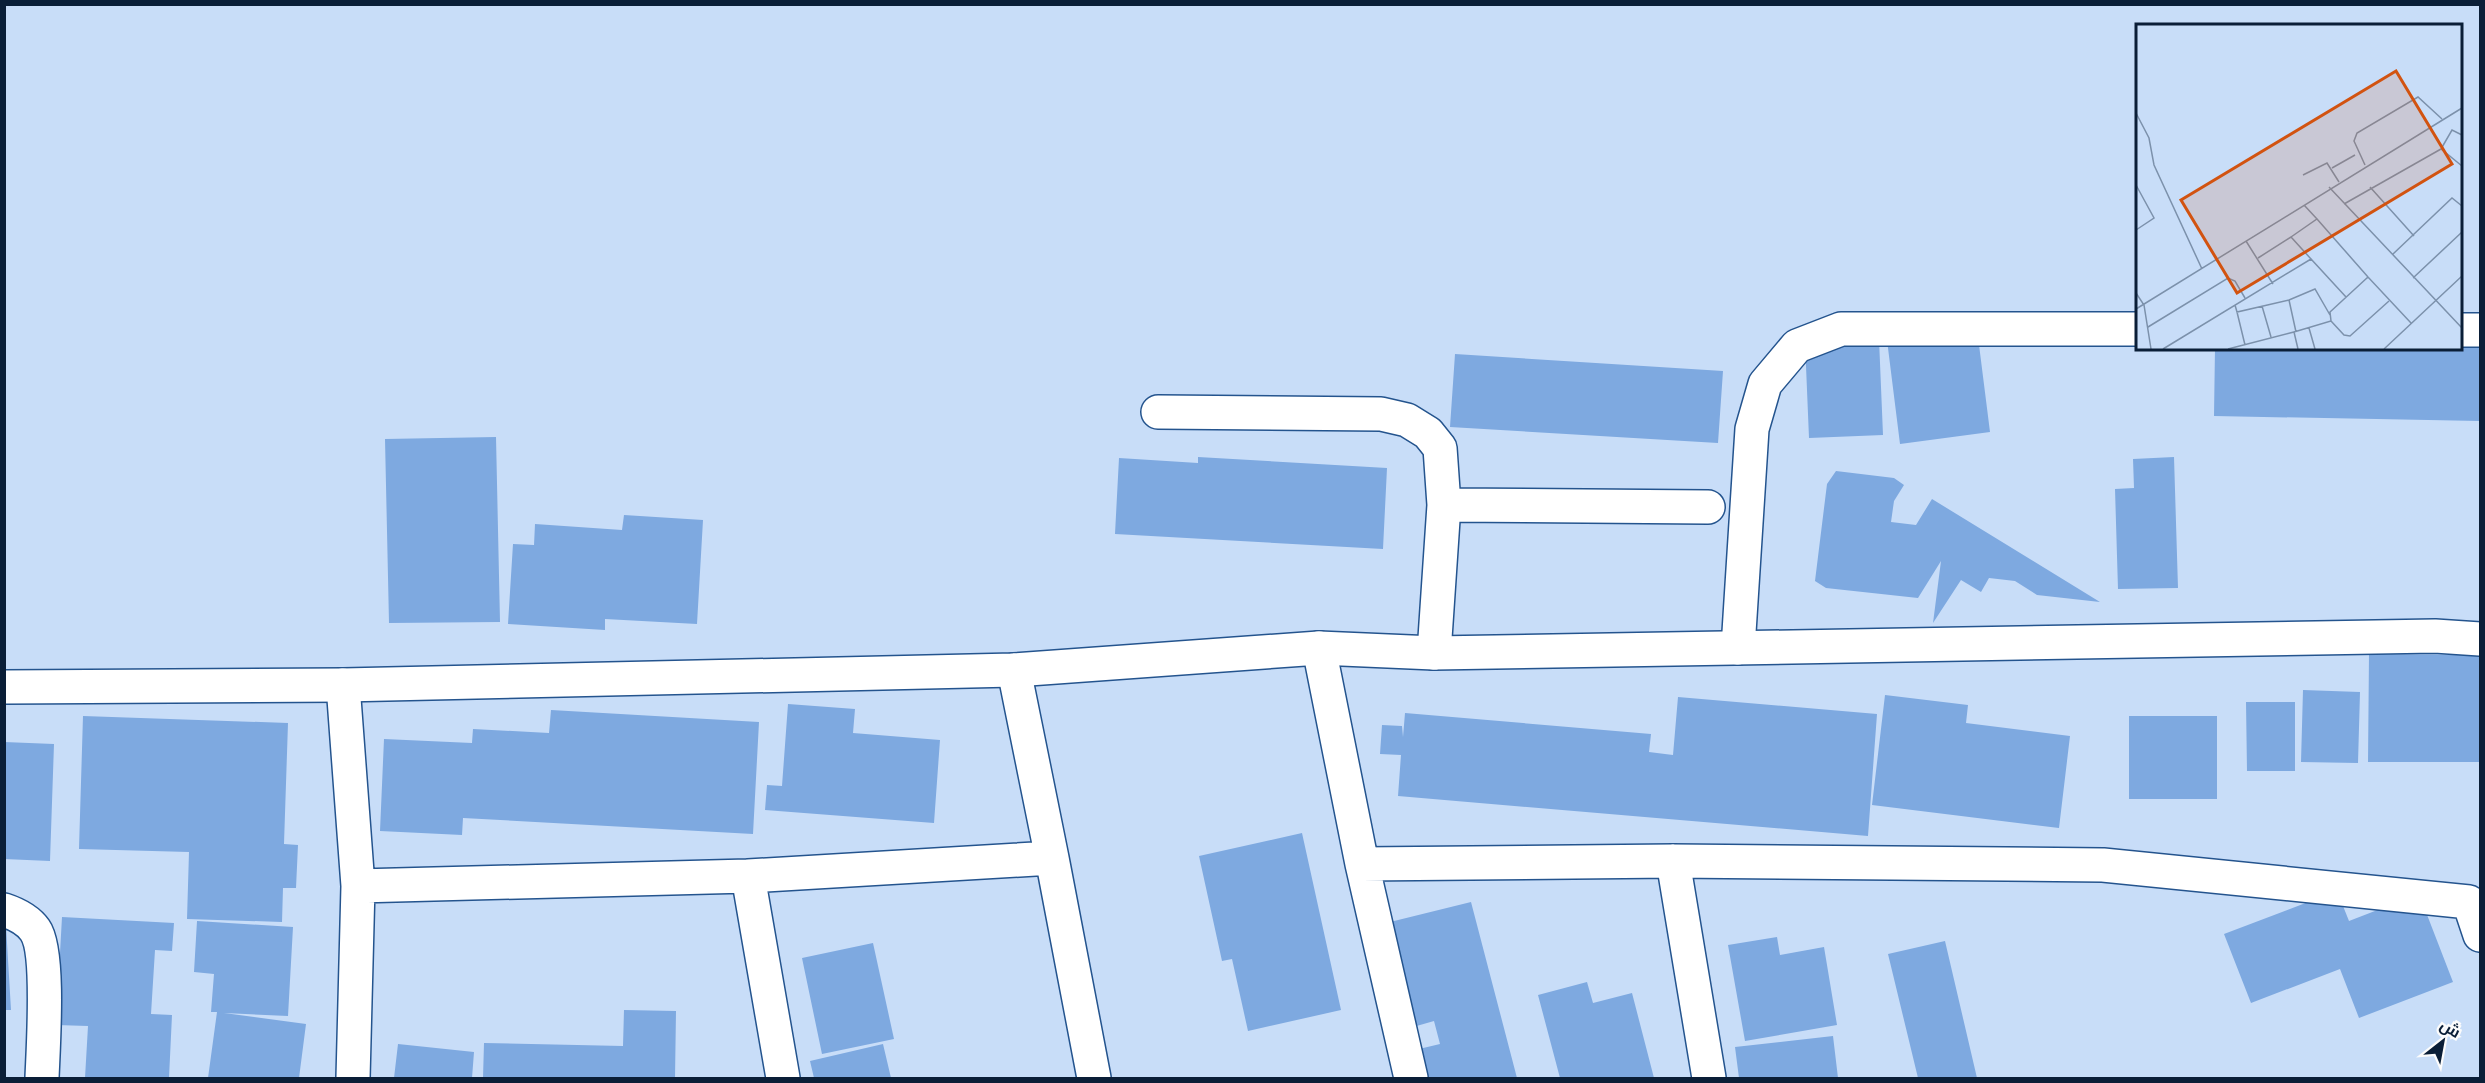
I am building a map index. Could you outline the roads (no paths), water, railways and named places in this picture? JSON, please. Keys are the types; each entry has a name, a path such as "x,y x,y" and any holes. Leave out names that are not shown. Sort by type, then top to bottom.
{"street":[{"path":"1738,648 1752,429 1765,384 1797,346 1841,329 2136,329"},
{"path":"2461,330 2481,330"},
{"path":"1158,412 1381,414 1407,420 1428,433 1440,448 1444,505 1434,653"},
{"path":"1444,505 1708,507"},
{"path":"4,687 343,685 1014,670 1318,648 1434,653 2423,636 2481,639"},
{"path":"1318,648 1362,864 1411,1078"},
{"path":"1014,670 1094,1078"},
{"path":"343,685 358,886 353,1078"},
{"path":"358,886 748,876 1052,858"},
{"path":"1362,864 1673,861 2103,865 2475,899 2481,935"},
{"path":"1673,861 1709,1078"},
{"path":"748,876 783,1078"},
{"path":"4,910 21,916 36,931 45,967 42,1078"}]}
